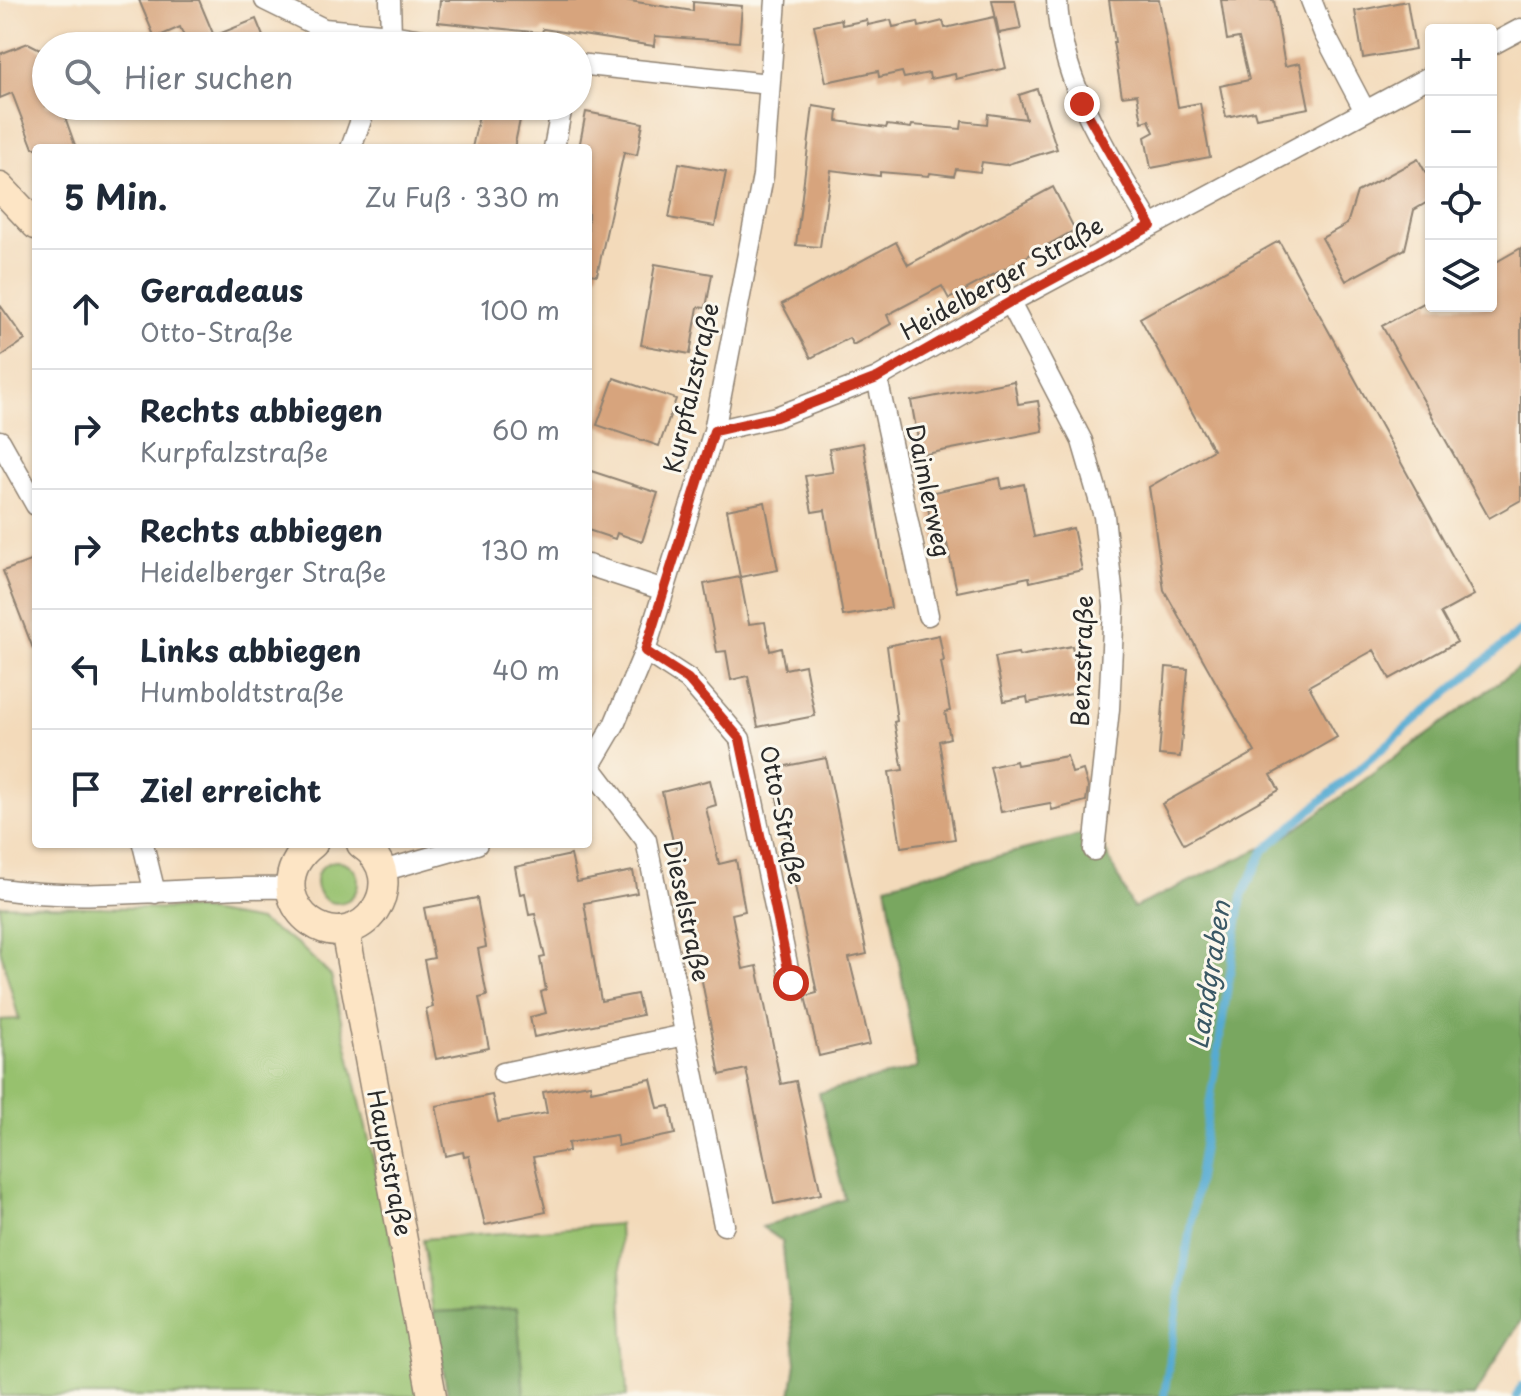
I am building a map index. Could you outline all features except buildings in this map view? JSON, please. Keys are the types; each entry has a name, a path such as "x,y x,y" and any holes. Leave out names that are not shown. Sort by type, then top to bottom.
{"main road":[{"path":"0,187 32,221"},
{"path":"309,848 299,857 291,877 293,900 308,921 319,927 345,930 365,921 379,904 384,882 382,871 366,848"},
{"name":"Hauptstraße","path":"345,930 432,1396"}],"street":[{"path":"265,0 324,29 340,32"},
{"path":"389,32 390,0"},
{"name":"Kurpfalzstraße","path":"592,763 614,725 645,651 714,431 763,176 776,0"},
{"path":"1057,0 1069,69 1082,104 1151,226"},
{"path":"1311,0 1324,33 1365,111"},
{"path":"1497,42 1521,29"},
{"path":"592,65 769,84"},
{"name":"Heidelberger Straße","path":"714,431 776,417 877,378 1010,302 1425,79"},
{"path":"352,144 361,120"},
{"path":"555,144 559,120"},
{"name":"Benzstraße","path":"1010,302 1082,441 1104,516 1114,607 1109,709 1094,850"},
{"name":"Daimlerweg","path":"877,378 928,615"},
{"path":"0,441 32,498"},
{"path":"592,566 664,590"},
{"name":"Otto-Straße","path":"645,651 688,679 740,739 791,983"},
{"name":"Dieselstraße","path":"592,772 646,840 724,1225"},
{"path":"144,848 155,893"},
{"path":"382,871 463,848"},
{"path":"0,889 76,897 251,887 291,888"},
{"path":"503,1073 685,1035"}],"green space":[{"path":"1521,666 1521,1320 1474,1396 791,1396 796,1363 782,1241 762,1227 845,1199 819,1093 917,1068 886,885 1096,831 1133,908 1287,836"},
{"path":"337,861 352,867 358,882 352,897 337,903 322,897 316,882 322,867"},
{"path":"0,905 190,909 259,921 298,944 331,976 411,1323 422,1396 0,1396 0,1020 19,1019 0,949"},
{"path":"619,1224 627,1396 524,1396 517,1308 433,1312 423,1239"},
{"path":"517,1308 524,1396 448,1396 433,1312"}],"waterway":[{"name":"Landgraben","path":"1164,1396 1242,896 1264,850 1521,630"},
{"path":"1516,1396 1521,1386"}],"route":[{"path":"791,983 740,739 688,679 645,651 714,431 776,417 877,378 1151,226 1082,104"}]}
